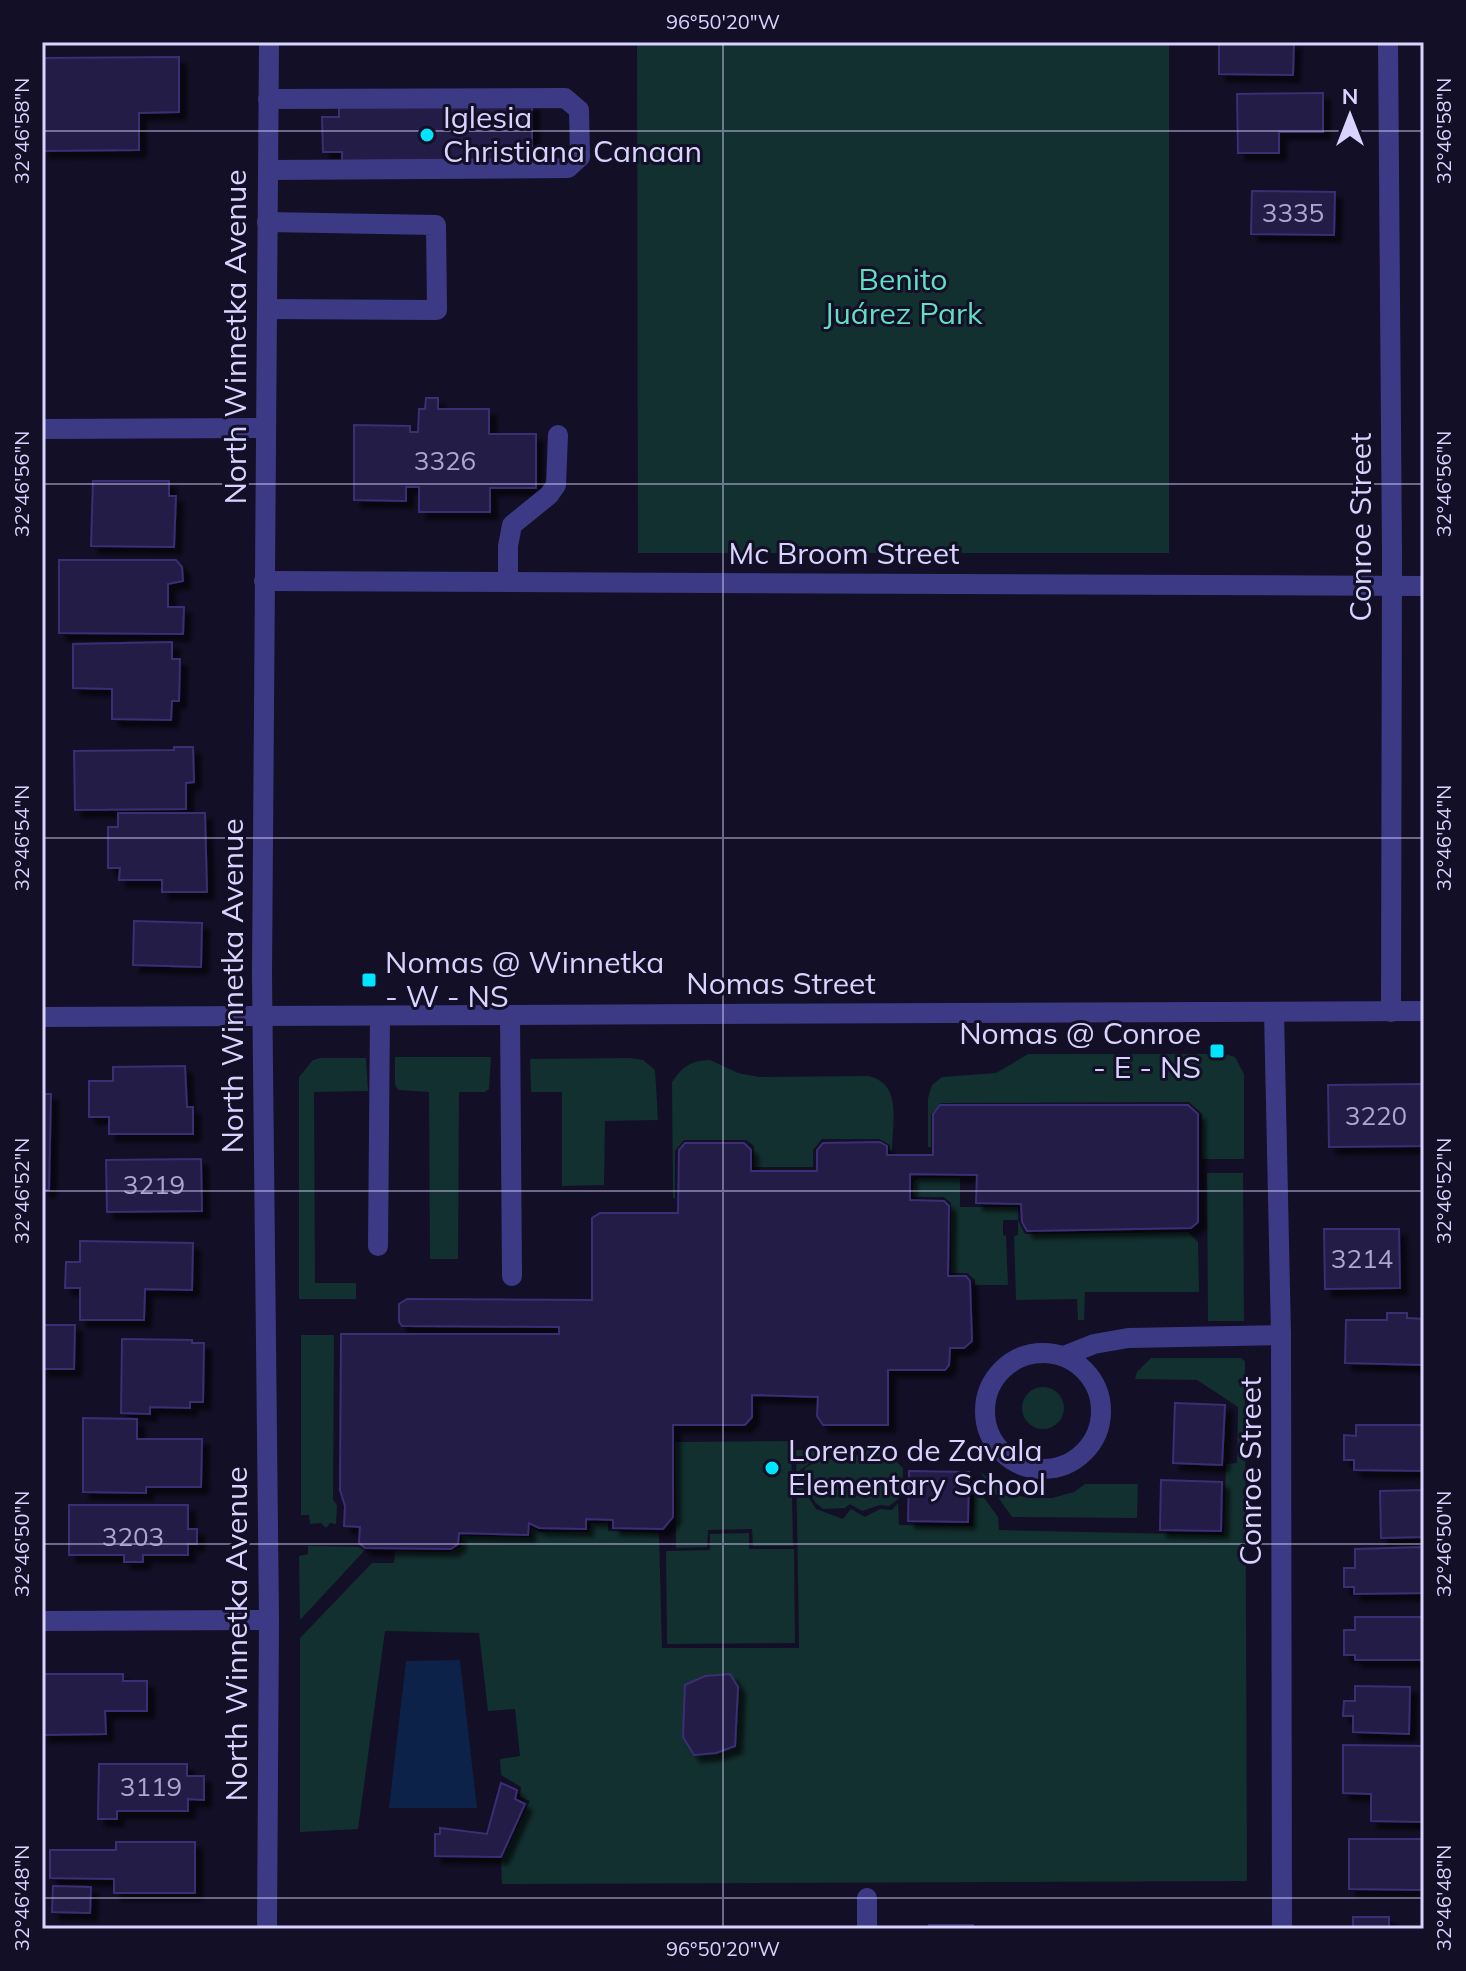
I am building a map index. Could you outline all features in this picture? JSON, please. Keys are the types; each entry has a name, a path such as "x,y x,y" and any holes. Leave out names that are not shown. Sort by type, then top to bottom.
{"street":[{"name":"North Winnetka Avenue","path":"267,1929 269,1620 262,1016 269,42"},
{"name":"Conroe Street","path":"1388,42 1391,1012"},
{"path":"268,99 565,98 579,110 580,157 568,168 268,170"},
{"path":"267,222 436,225 437,310 267,309"},
{"path":"42,429 265,428"},
{"path":"508,582 508,546 512,525 549,495 556,485 558,435"},
{"name":"Mc Broom Street","path":"264,581 1424,586"},
{"name":"Nomas Street","path":"42,1017 1424,1011"},
{"name":"Conroe Street","path":"1274,1012 1281,1335 1282,1929"},
{"path":"510,1016 512,1276"},
{"path":"378,1246 380,1017"},
{"path":"1064,1356 1084,1369 1097,1387 1102,1409 1098,1432 1086,1451 1067,1465 1044,1470 1021,1466 1002,1453 989,1434 984,1411 988,1389 1000,1370 1020,1357 1042,1352 1064,1356 1094,1344 1128,1338 1281,1335"},
{"path":"42,1621 269,1620"},
{"path":"867,1898 867,1929"}],"green space":[{"name":"Benito Juárez Park","path":"637,42 1169,42 1169,553 638,553"},
{"path":"1028,1054 1226,1054 1235,1057 1244,1074 1244,1159 1202,1159 1202,1114 1189,1102 941,1103 931,1114 931,1147 928,1147 928,1098 932,1085 942,1077 996,1073"},
{"path":"395,1057 491,1057 489,1089 485,1092 459,1092 458,1259 430,1259 429,1092 398,1090 395,1085"},
{"path":"366,1058 368,1091 314,1092 315,1283 356,1283 356,1299 299,1299 299,1077 313,1060"},
{"path":"530,1059 643,1060 655,1070 658,1120 605,1121 604,1185 562,1186 562,1092 531,1092"},
{"path":"710,1060 738,1073 759,1077 868,1076 879,1080 891,1095 894,1117 892,1151 890,1145 879,1139 822,1139 813,1150 813,1167 754,1167 754,1146 746,1140 684,1140 675,1151 673,1198 672,1082 688,1065"},
{"path":"1207,1173 1243,1173 1244,1321 1208,1321"},
{"path":"918,1178 960,1178 960,1207 1018,1207 1018,1220 1003,1220 1008,1285 975,1285 975,1280 967,1273 951,1273 951,1203 944,1197 913,1197 913,1182"},
{"path":"1018,1220 1025,1234 1188,1232 1198,1242 1199,1292 1085,1292 1084,1320 1078,1320 1077,1299 1016,1300 1014,1236 1018,1235"},
{"path":"301,1335 334,1335 333,1500 337,1505 336,1524 330,1523 326,1528 321,1523 310,1524 309,1515 301,1515"},
{"path":"1151,1358 1240,1358 1245,1361 1247,1881 502,1884 501,1861 530,1801 520,1797 521,1787 501,1775 500,1759 520,1756 515,1709 488,1711 479,1633 385,1631 358,1829 300,1832 300,1638 372,1563 394,1563 395,1551 449,1552 461,1547 462,1536 531,1537 531,1528 541,1532 589,1532 591,1523 608,1523 608,1531 659,1533 662,1648 799,1648 796,1450 820,1450 821,1456 800,1470 800,1484 816,1509 843,1519 851,1509 865,1517 880,1509 892,1510 898,1503 899,1525 973,1526 974,1484 998,1517 999,1530 1224,1535 1226,1464 1237,1463 1238,1407 1197,1380 1135,1379 1137,1372"},
{"path":"1043,1387 1058,1393 1064,1408 1058,1423 1043,1429 1028,1423 1022,1408 1028,1393"},
{"path":"791,1441 793,1546 753,1546 752,1529 708,1530 707,1547 676,1548 675,1442"},
{"path":"872,1449 890,1456 903,1468 902,1496 889,1506 880,1505 862,1511 850,1504 845,1508 823,1509 815,1502 802,1482 805,1468 826,1460 848,1463 863,1450"},
{"path":"980,1472 1010,1494 1029,1498 1052,1498 1074,1492 1085,1484 1138,1484 1137,1518 1012,1517"},
{"path":"749,1533 749,1549 794,1549 795,1643 667,1644 666,1551 710,1550 710,1534"},
{"path":"308,1546 358,1547 365,1550 300,1620 299,1556 308,1554"}],"water":[{"path":"460,1660 477,1808 389,1808 406,1661"}],"building":[{"path":"1219,42 1294,42 1293,75 1219,74"},
{"path":"179,57 179,112 139,113 139,150 42,151 42,58"},
{"path":"1323,93 1323,132 1279,132 1279,153 1238,153 1237,94"},
{"name":"Iglesia Christiana Canaan","path":"532,104 532,159 342,161 342,152 323,152 322,117 339,117 339,107"},
{"path":"1252,191 1335,192 1334,235 1251,234"},
{"path":"426,398 438,398 438,409 489,409 489,434 536,434 536,488 490,488 490,512 419,512 419,487 406,487 406,501 354,500 354,425 410,426 410,432 418,432 419,409 425,409"},
{"path":"93,481 169,481 169,496 176,496 174,547 91,546"},
{"path":"59,560 176,560 182,567 183,581 168,584 168,607 184,607 183,634 59,633"},
{"path":"172,642 172,659 180,659 179,701 172,701 171,720 112,719 112,689 73,688 73,644"},
{"path":"174,747 193,747 194,782 186,783 186,809 75,810 74,751 174,750"},
{"path":"118,813 205,813 207,892 162,892 162,880 119,880 120,868 108,868 108,827 118,827"},
{"path":"134,921 202,923 201,967 133,965"},
{"path":"185,1066 187,1107 193,1107 193,1134 109,1134 109,1117 89,1117 89,1081 113,1081 113,1067"},
{"path":"1424,1084 1424,1146 1329,1147 1328,1085"},
{"path":"42,1094 51,1094 49,1190 42,1190"},
{"path":"940,1105 1188,1105 1198,1114 1198,1222 1191,1228 1027,1231 1022,1222 1021,1204 976,1203 977,1175 910,1174 910,1200 944,1201 949,1206 948,1276 966,1276 970,1281 972,1341 964,1348 950,1348 949,1365 945,1370 888,1370 888,1425 823,1425 817,1416 818,1397 752,1395 752,1417 745,1425 673,1425 673,1517 663,1529 613,1528 613,1520 586,1519 586,1529 539,1528 529,1523 528,1535 459,1533 458,1544 451,1549 365,1548 359,1543 360,1527 344,1526 345,1506 340,1490 341,1334 559,1334 559,1327 402,1326 399,1322 399,1304 407,1299 592,1300 592,1218 600,1213 678,1213 679,1150 685,1143 744,1143 751,1150 751,1171 817,1171 817,1150 823,1143 880,1142 887,1146 887,1155 933,1155 933,1114"},
{"path":"201,1159 202,1211 107,1212 106,1160"},
{"path":"1324,1229 1399,1229 1400,1288 1325,1289"},
{"path":"80,1241 193,1243 192,1290 145,1289 144,1320 80,1320 80,1288 65,1288 66,1262 80,1262"},
{"path":"1387,1313 1407,1313 1407,1318 1424,1319 1424,1365 1345,1363 1346,1320 1387,1320"},
{"path":"42,1325 75,1325 74,1369 42,1369"},
{"path":"122,1339 192,1340 192,1343 204,1343 203,1402 190,1402 190,1408 150,1407 150,1414 121,1413"},
{"path":"1175,1403 1225,1405 1222,1465 1173,1463"},
{"path":"83,1418 137,1419 137,1439 202,1439 201,1487 146,1487 146,1493 83,1492"},
{"path":"1356,1425 1424,1425 1424,1471 1354,1470 1354,1460 1344,1460 1344,1435 1356,1436"},
{"path":"909,1471 969,1472 968,1522 908,1521"},
{"path":"1161,1480 1222,1482 1221,1531 1160,1530"},
{"path":"1424,1490 1424,1537 1381,1538 1380,1491"},
{"path":"69,1505 188,1505 188,1529 197,1529 197,1544 188,1544 188,1555 143,1555 143,1562 124,1562 124,1555 69,1555"},
{"path":"1424,1547 1424,1593 1354,1594 1354,1587 1344,1587 1344,1568 1355,1568 1355,1549"},
{"path":"1355,1617 1424,1617 1424,1660 1355,1660 1355,1655 1344,1655 1344,1630 1355,1630"},
{"path":"42,1674 123,1674 123,1681 147,1681 147,1711 105,1711 106,1734 42,1735"},
{"path":"730,1674 738,1687 735,1746 716,1753 694,1755 683,1737 685,1685 705,1676"},
{"path":"1355,1686 1410,1687 1409,1734 1353,1732 1353,1716 1343,1716 1344,1701 1355,1701"},
{"path":"1343,1745 1424,1746 1424,1822 1371,1821 1371,1794 1343,1793"},
{"path":"99,1764 187,1764 187,1776 204,1776 204,1800 188,1799 188,1811 117,1811 117,1819 98,1819"},
{"path":"501,1783 517,1790 515,1799 525,1804 501,1857 435,1856 435,1834 440,1834 440,1828 487,1834"},
{"path":"1349,1839 1424,1839 1424,1890 1349,1889"},
{"path":"116,1842 195,1842 195,1893 114,1893 114,1879 50,1878 50,1850 116,1850"},
{"path":"53,1886 91,1887 90,1913 52,1912"},
{"path":"1353,1917 1389,1917 1389,1929 1353,1929"},
{"path":"929,1925 973,1925 973,1929 929,1929"}],"place":[{"name":"Iglesia Christiana Canaan","path":"427,135"},
{"name":"Nomas @ Winnetka - W - NS","path":"369,980"},
{"name":"Nomas @ Conroe - E - NS","path":"1217,1051"},
{"name":"Lorenzo de Zavala Elementary School","path":"772,1468"}]}
